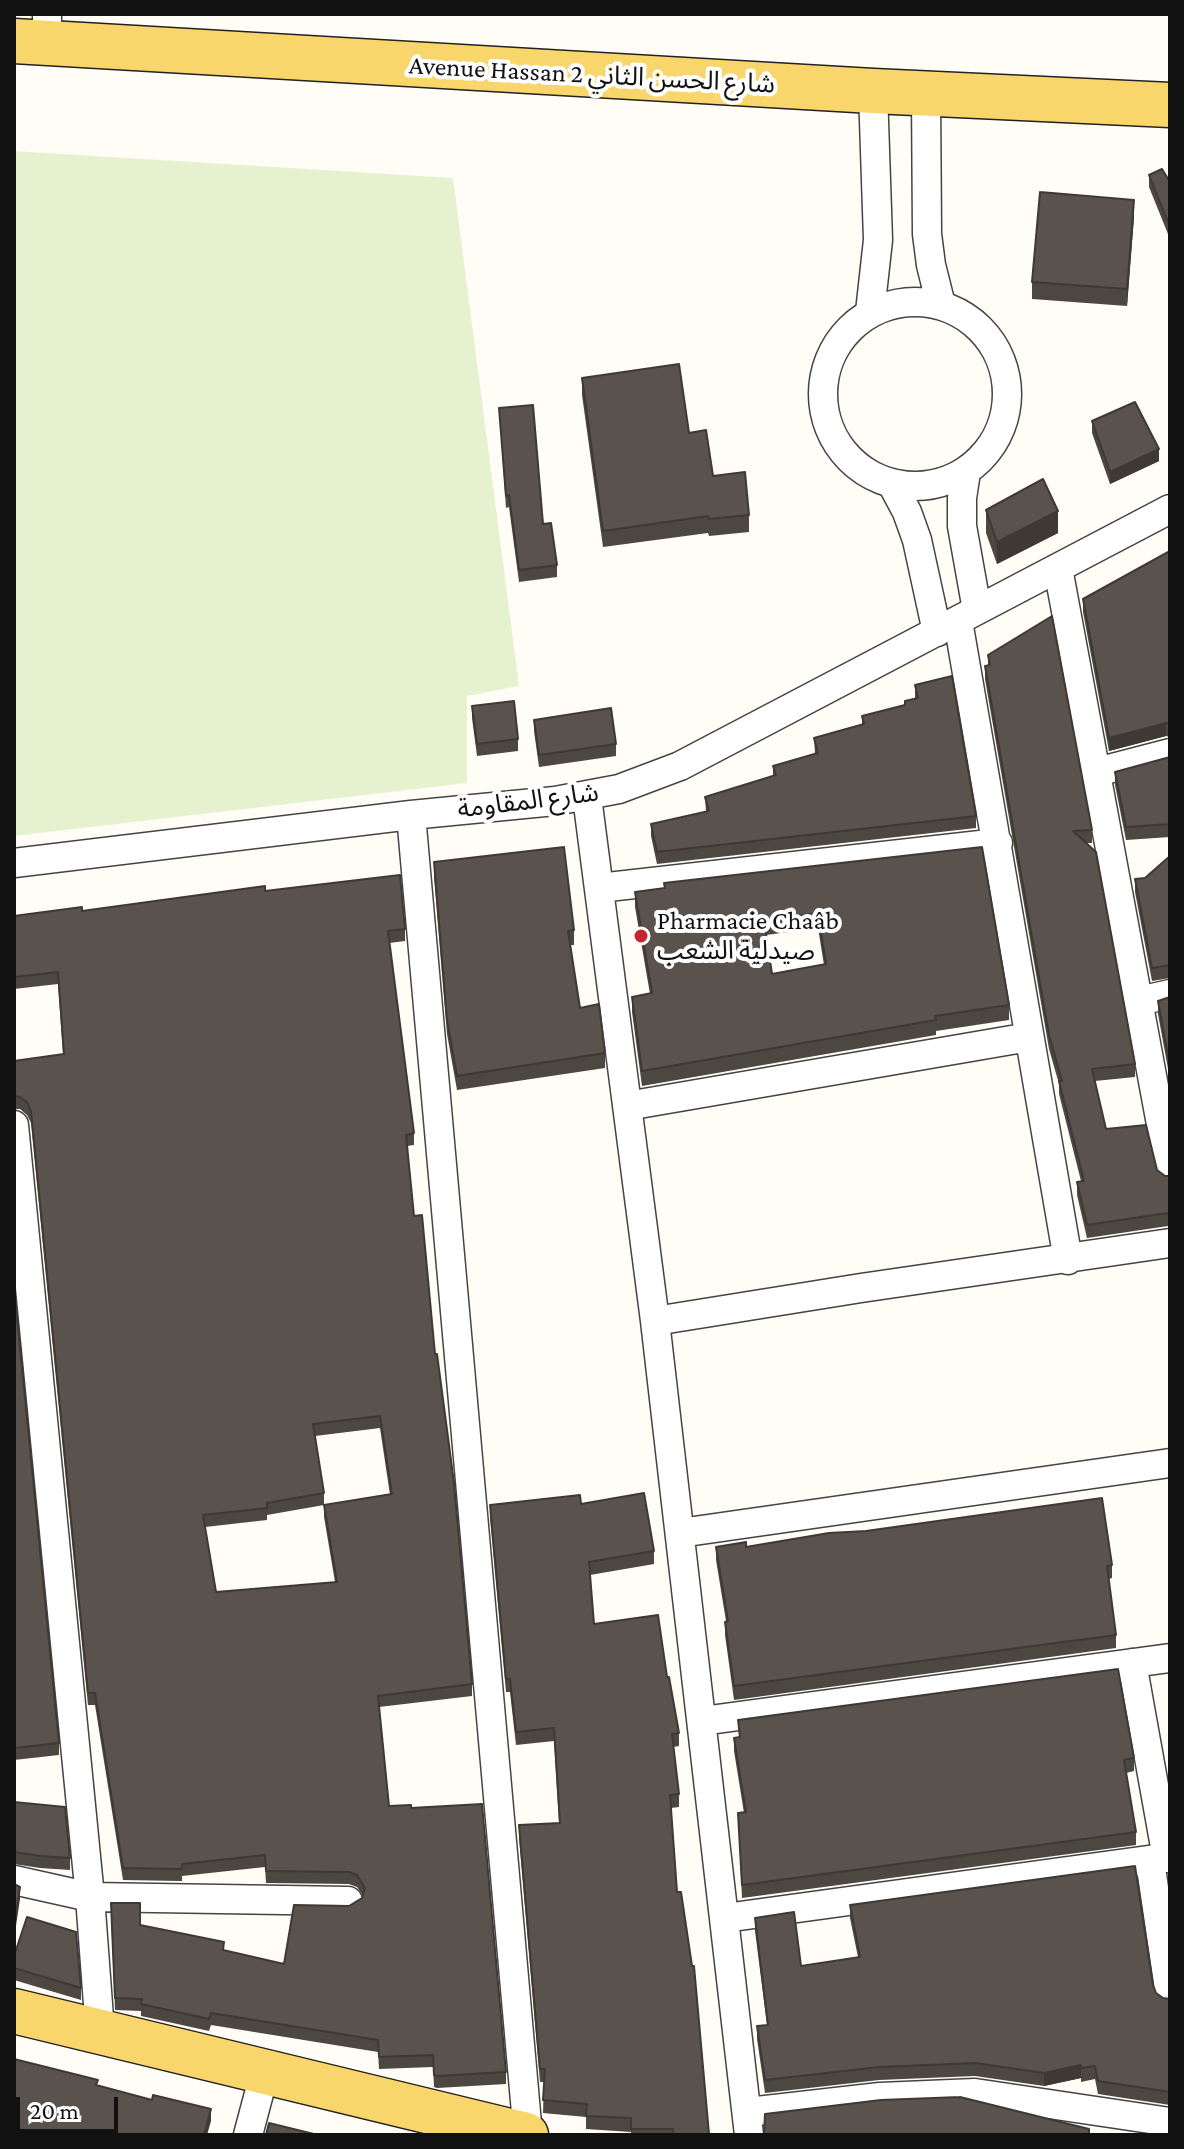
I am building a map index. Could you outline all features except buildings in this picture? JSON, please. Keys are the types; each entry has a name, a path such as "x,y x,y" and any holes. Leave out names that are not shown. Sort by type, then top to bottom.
{"main road":[{"name":"Avenue Hassan 2 شارع الحسن الثاني","path":"36,33 873,91 1170,105"},
{"path":"14,2011 265,2071 437,2124 527,2135"}],"street":[{"path":"870,312 878,240 873,91"},
{"path":"926,93 927,234 941,305"},
{"path":"917,301 941,305 968,318 990,338 1003,365 1008,395 1003,424 989,451 966,472 943,482 917,487 892,484 866,473 845,456 830,433 822,406 823,378 832,352 848,329 870,312 893,304 917,301"},
{"path":"966,472 962,498 958,621 1068,1260"},
{"path":"892,484 958,621"},
{"name":"شارع المقاومة","path":"14,863 587,797 650,779 1170,509"},
{"path":"1058,568 1170,1173"},
{"path":"1097,772 1170,753"},
{"path":"587,797 655,1321 748,2124 880,2097 975,2093 1170,2122"},
{"path":"411,815 527,2135"},
{"path":"599,888 998,843"},
{"path":"1139,1001 1170,994"},
{"path":"627,1106 1029,1037"},
{"path":"14,1125 22,1281 90,1897 100,2031"},
{"path":"655,1321 1170,1243"},
{"path":"680,1533 1170,1463"},
{"path":"702,1721 1170,1658"},
{"path":"1132,1663 1163,1859 1170,1996"},
{"path":"725,1918 1163,1859"},
{"path":"14,1880 90,1897 348,1901"},
{"path":"248,2135 265,2071"}],"green space":[{"path":"14,151 453,178 519,686 467,696 467,783 14,836"}],"place":[{"name":"Pharmacie Chaâb صيدلية الشعب","path":"641,936"}]}
